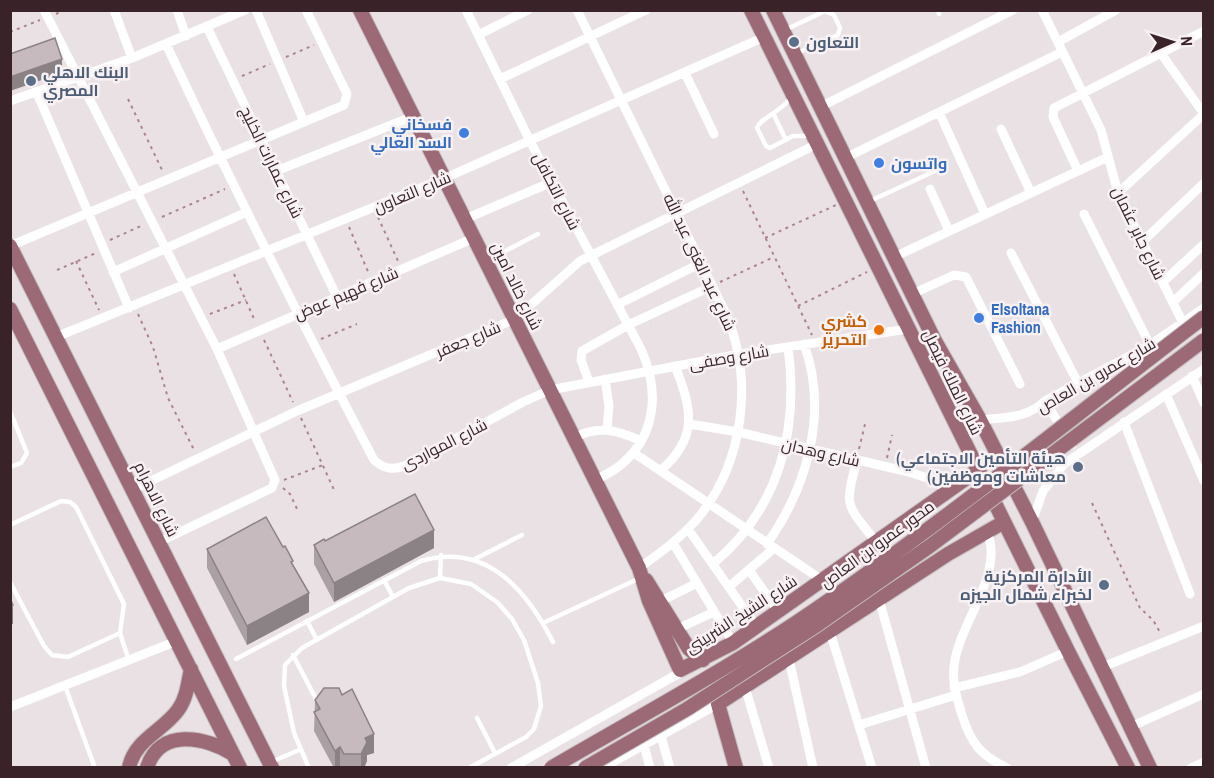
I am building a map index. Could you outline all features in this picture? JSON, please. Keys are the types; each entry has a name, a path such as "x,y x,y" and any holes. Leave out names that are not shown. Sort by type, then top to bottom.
{"main road":[{"name":"شارع خالد امين","path":"360,10 595,480 640,573 651,606 678,667 683,671"},
{"name":"شارع الملك فيصل","path":"751,10 978,471 1128,768"},
{"name":"شارع الملك فيصل","path":"773,10 935,341 980,420 1032,522 1100,668 1150,768"},
{"name":"شارع الاهرام","path":"10,246 271,765"},
{"path":"12,317 17,335 237,761"},
{"name":"محور عمرو بن العاص","path":"550,768 716,674 797,622 931,527 1203,317"},
{"path":"908,329 918,327 924,318"},
{"name":"محور عمرو بن العاص","path":"585,768 687,709 817,626 930,546 1203,340"},
{"path":"919,350 924,341 935,341"},
{"name":"شارع الشيخ الشربينى","path":"683,671 733,643 978,471"},
{"path":"917,516 936,514 951,526 952,546 948,554"},
{"path":"736,768 718,704 948,554 1004,522"},
{"name":"شارع خالد امين","path":"640,573 661,601 694,654 703,660"},
{"path":"129,768 140,745 172,718 182,705 191,669"},
{"path":"147,768 160,748 180,739 212,742 237,761"}],"street":[{"path":"44,10 217,349 275,483 272,488 159,542"},
{"path":"114,10 132,58"},
{"path":"177,10 186,36"},
{"path":"10,101 132,58 245,10"},
{"path":"256,10 304,122"},
{"path":"10,246 342,106 348,97 306,10"},
{"name":"شارع التكافل","path":"466,10 530,141 650,371"},
{"path":"478,35 528,10"},
{"name":"شارع عبد الغنى عبد الله","path":"577,10 732,327 740,354 741,393 738,432 723,478 708,504 688,529 640,573"},
{"path":"500,79 646,10"},
{"path":"820,107 1013,10"},
{"name":"شارع جابر عثمان","path":"1042,10 1101,130 1118,193 1183,323"},
{"path":"1058,42 1116,10"},
{"name":"شارع عمارات الخليج","path":"207,27 338,297"},
{"path":"1078,171 1052,112 1056,106 1203,30"},
{"name":"شارع التعاون","path":"57,337 445,178 764,37"},
{"path":"166,44 219,158 338,393"},
{"path":"845,158 1062,52"},
{"path":"1118,193 1203,114 1160,52"},
{"path":"685,73 714,134"},
{"path":"37,93 113,272 131,307"},
{"path":"939,112 986,214"},
{"path":"276,171 414,116"},
{"path":"1001,129 1031,193"},
{"name":"شارع جعفر","path":"134,489 254,430 515,319 576,264 590,255 739,182 815,141"},
{"path":"894,257 1108,157"},
{"path":"465,219 552,182"},
{"path":"1142,242 1203,183"},
{"path":"930,189 949,231"},
{"path":"113,272 247,212"},
{"path":"1084,214 1150,345"},
{"name":"شارع فهيم عوض","path":"217,349 474,238"},
{"path":"1163,282 1203,244"},
{"path":"1011,253 1078,383"},
{"path":"617,305 701,263"},
{"path":"1173,302 1203,273"},
{"path":"912,294 954,275 966,277 1020,384"},
{"path":"589,382 581,360 582,351 712,286"},
{"name":"شارع عمرو بن العاص","path":"980,420 1026,414 1045,400 1150,345 1203,308"},
{"name":"شارع وصفى","path":"550,390 740,354 908,329"},
{"path":"730,586 749,570 770,547 794,501 808,448 815,395 804,344"},
{"path":"714,563 746,530 767,498 787,443 792,400 788,347"},
{"path":"660,471 677,454 689,424 687,396 675,366"},
{"path":"1032,522 1040,498 1053,477 1077,453 1203,369"},
{"path":"595,480 619,467 634,453 641,441 653,405 650,371"},
{"path":"1192,376 1203,403"},
{"path":"605,379 609,406 607,429"},
{"name":"شارع المواردى","path":"338,393 374,460 383,467 394,469 407,465 523,402 550,390"},
{"path":"1166,394 1203,481"},
{"path":"1045,400 1077,453"},
{"path":"1124,422 1190,594"},
{"name":"شارع وهدان","path":"689,424 738,432 885,466 920,475 950,490"},
{"path":"574,438 594,430 607,429 641,441"},
{"path":"634,453 822,580"},
{"path":"857,460 848,504 876,542"},
{"path":"688,529 756,626"},
{"path":"987,531 991,541 992,560 956,654 955,691 974,746 989,760 1007,768"},
{"path":"673,543 733,643"},
{"path":"749,570 778,611"},
{"path":"661,601 697,583"},
{"path":"879,599 926,768"},
{"path":"677,629 714,612"},
{"path":"1100,668 1203,626"},
{"path":"830,632 872,768"},
{"path":"10,707 177,641"},
{"path":"859,724 910,709 955,691 1020,672 1068,651"},
{"path":"789,659 813,768"},
{"name":"شارع الشيخ الشربينى","path":"511,768 683,671"},
{"path":"745,687 770,768"},
{"path":"1130,727 1203,694"},
{"path":"602,768 718,704"},
{"path":"661,736 670,768"},
{"path":"644,745 650,768"},
{"path":"1191,768 1203,762"}],"lane":[{"path":"783,31 825,11 834,15 840,28 838,34 795,54"},
{"path":"793,95 774,115 759,122 757,128 768,147 800,135 815,141"},
{"path":"774,115 786,140"},
{"path":"867,202 935,171"},
{"path":"486,261 538,234"},
{"path":"10,411 27,453 21,463 10,467"},
{"path":"10,525 61,501 70,502 76,507 124,604 120,633 129,661"},
{"path":"475,559 522,535"},
{"path":"440,579 441,555"},
{"path":"236,659 421,561 441,555 475,559 511,582 527,600 553,642"},
{"path":"543,623 640,573"},
{"path":"299,768 308,766 299,750 284,686 285,665 293,655 393,597 427,580 440,579 471,584 497,602 512,620 532,661 540,695 540,718 526,737 469,768"},
{"path":"384,580 393,597"},
{"path":"10,582 44,646 52,655 68,657 120,633"},
{"path":"307,621 317,640"},
{"path":"293,655 317,701"},
{"path":"65,686 95,768"},
{"path":"477,718 495,753"},
{"path":"271,765 299,750"}],"path":[{"path":"128,99 167,180"},
{"path":"739,182 816,343"},
{"path":"57,270 151,222 233,186"},
{"path":"765,238 845,201"},
{"path":"373,208 402,269"},
{"path":"346,219 373,282"},
{"path":"712,286 774,257"},
{"path":"76,261 103,318"},
{"path":"231,266 335,492"},
{"path":"798,306 878,267"},
{"path":"201,318 246,300"},
{"path":"131,307 153,347 168,398 198,458"},
{"path":"313,343 357,324"},
{"path":"857,460 866,420"},
{"path":"885,466 892,435"},
{"path":"275,483 323,465"},
{"path":"275,483 290,494 298,512"},
{"path":"1092,503 1140,608 1157,625 1164,642"}],"building":[{"path":"55,38 62,59 10,77 10,54"},
{"path":"415,494 434,530 334,583 314,545"},
{"path":"266,517 283,547 285,546 293,561 291,562 309,593 247,626 207,549"},
{"path":"324,688 339,688 342,695 352,689 374,734 365,738 367,742 361,754 344,754 340,747 335,751 314,712 320,709 315,700"}],"place":[{"name":"التعاون","path":"794,42"},
{"name":"البنك الاهلي المصري","path":"31,81"},
{"name":"فسخاني السد العالي","path":"464,133"},
{"name":"واتسون","path":"879,163"},
{"name":"Elsoltana Fashion","path":"979,318"},
{"name":"كشري التحرير","path":"879,330"},
{"name":"(هيئة التأمين الاجتماعي (معاشات وموظفين","path":"1078,467"},
{"name":"الأدارة المركزية لخبراء شمال الجيزه","path":"1104,585"}]}
